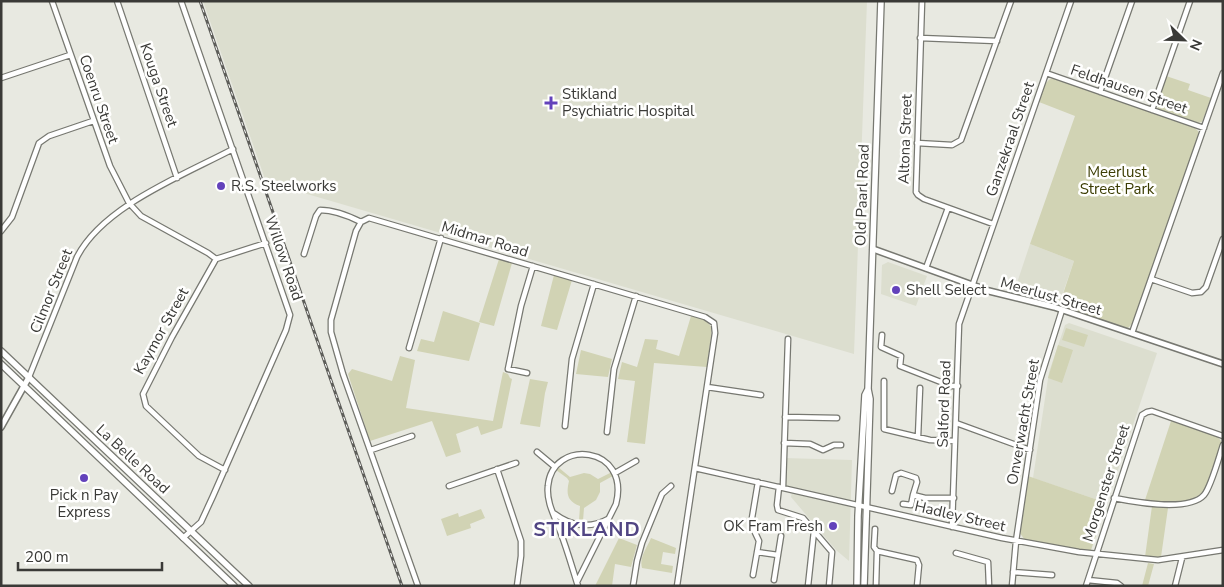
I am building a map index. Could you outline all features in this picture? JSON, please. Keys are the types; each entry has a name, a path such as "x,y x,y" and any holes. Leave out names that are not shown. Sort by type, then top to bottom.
{"main road":[{"name":"Old Paarl Road","path":"864,586 870,399 868,389 882,1"},
{"name":"La Belle Road","path":"1,351 249,586"},
{"name":"La Belle Road","path":"1,364 234,586"},
{"name":"Old Paarl Road","path":"856,586 863,415 865,395 868,389"}],"street":[{"name":"Coenru Street","path":"52,1 110,166 129,203"},
{"name":"Kouga Street","path":"117,1 178,178"},
{"name":"Willow Road","path":"182,1 289,310 290,319 266,379 204,516 191,532 183,538"},
{"name":"Altona Street","path":"922,1 916,192 924,199 993,224"},
{"path":"917,143 954,144 961,140 1011,1"},
{"name":"Ganzekraal Street","path":"972,285 1071,1"},
{"path":"1100,92 1132,1"},
{"path":"1152,110 1190,1"},
{"path":"920,38 997,41"},
{"path":"1,78 70,55"},
{"name":"Feldhausen Street","path":"1046,73 1204,128"},
{"path":"1132,333 1223,73"},
{"path":"1,231 12,217 39,143 49,136 93,121"},
{"name":"Cilmor Street","path":"1,427 29,377 81,249 96,231 129,203 233,150"},
{"path":"129,203 139,215 216,259 266,243"},
{"path":"926,268 948,208"},
{"path":"304,254 316,216 320,210 347,215 362,222 356,231 331,325 343,374 418,586"},
{"name":"Midmar Road","path":"362,222 372,218 705,317 714,323 715,332 677,585"},
{"path":"409,348 441,238"},
{"path":"1151,279 1194,293 1201,292 1206,287 1223,239"},
{"name":"Meerlust Street","path":"873,249 972,285 1062,310 1223,364"},
{"name":"Kaymor Street","path":"216,259 143,394 144,402 149,409 199,456 225,470"},
{"path":"527,373 508,369 521,306 533,266"},
{"path":"565,426 572,359 594,284"},
{"name":"Salford Road","path":"952,527 959,324 972,285"},
{"path":"607,432 614,369 636,296"},
{"name":"Onverwacht Street","path":"1012,586 1016,541 1042,374 1062,310"},
{"path":"882,335 882,348 901,356 899,364 901,366 950,386 958,386"},
{"path":"788,339 786,417 781,487 777,505 778,510 803,518 832,552 829,586"},
{"path":"884,381 883,428 918,437 955,441"},
{"path":"707,387 761,395"},
{"path":"918,437 920,388"},
{"name":"Morgenster Street","path":"1087,583 1141,417 1145,412 1152,412 1223,436"},
{"path":"786,417 837,418"},
{"path":"956,423 1030,450"},
{"path":"371,450 412,436"},
{"path":"784,443 810,444 823,450 834,445 841,445"},
{"path":"1114,498 1171,505 1200,499 1208,489 1223,445"},
{"path":"537,452 555,467"},
{"path":"583,454 600,458 609,464 615,473 619,493 616,504 578,584 548,496 548,486 555,467 567,458 583,454"},
{"path":"615,473 636,461"},
{"path":"449,486 516,463"},
{"name":"Hadley Street","path":"695,468 1016,541 1095,554 1153,560 1182,558 1223,550"},
{"path":"497,469 521,541 521,556 516,586"},
{"path":"892,491 896,475 901,473 913,476 916,479 911,505 903,504"},
{"path":"753,575 759,539 751,524 758,482"},
{"path":"633,586 642,543 662,494 671,486"},
{"path":"914,495 924,498 954,498"},
{"path":"554,513 569,523 585,526 601,523 609,518"},
{"path":"875,529 874,546 877,551 876,586"},
{"path":"808,586 814,530"},
{"path":"774,580 781,536"},
{"path":"877,551 917,560 917,586"},
{"path":"757,552 778,555"},
{"path":"956,554 988,562 989,586"},
{"path":"1175,586 1182,558"},
{"path":"1013,572 1052,575"},
{"path":"1087,583 1117,583 1121,586"},
{"path":"677,585 684,586"}],"shaded area":[{"name":"Stikland Psychiatric Hospital","path":"203,1 867,1 854,354 266,182"},
{"path":"1030,244 1074,261 1060,301 1016,286"},
{"path":"888,262 927,276 916,306 881,294 882,265"},
{"path":"1069,323 1157,353 1105,509 1096,506 1098,500 1033,478 1049,372 1065,325"},
{"path":"784,458 852,460 849,561 836,550 791,497 792,491 782,488"}],"green space":[{"path":"1166,76 1190,84 1188,90 1211,98 1202,122 1197,123 1158,109 1157,103"},
{"name":"Meerlust Street Park","path":"1053,78 1195,128 1199,134 1132,324 1128,328 1059,306 1074,261 1030,244 1075,116 1039,102 1045,84"},
{"path":"499,259 512,263 494,326 479,322"},
{"path":"554,275 572,280 557,330 541,326"},
{"path":"443,311 480,323 469,361 417,351 421,339 434,342"},
{"path":"691,316 706,320 712,328 707,367 654,363 645,444 627,442 635,381 618,379 622,362 637,367 645,339 658,340 656,349 679,356"},
{"path":"1066,328 1088,335 1084,347 1062,340"},
{"path":"1058,345 1073,350 1062,383 1048,378"},
{"path":"581,350 612,359 608,377 576,374"},
{"path":"400,356 415,360 406,408 493,421 503,372 508,374 512,379 502,428 481,435 478,426 456,434 461,452 446,457 432,421 370,441 348,374 352,369 392,381"},
{"path":"530,379 548,382 540,427 520,424"},
{"path":"1171,421 1217,436 1221,444 1205,489 1200,495 1193,499 1178,502 1145,500"},
{"path":"558,467 570,477 584,473 598,479 611,471 614,477 600,483 600,492 596,500 584,508 583,521 585,523 578,523 580,506 572,502 568,497 569,481 556,470"},
{"path":"1028,476 1098,500 1096,506 1105,509 1091,550 1083,551 1024,539 1020,533"},
{"path":"1152,506 1168,508 1161,557 1145,557"},
{"path":"481,509 485,518 470,524 471,528 447,536 441,519 458,513 459,517"},
{"path":"619,538 637,545 631,567 615,564 612,586 595,586"},
{"path":"651,538 676,548 675,554 663,552 661,564 673,566 672,573 642,568 642,556"},
{"path":"1148,563 1154,564 1148,586 1142,586"}],"railway":[{"path":"200,1 402,586"}],"place":[{"name":"Stikland Psychiatric Hospital","path":"551,103"},
{"name":"R.S. Steelworks","path":"221,186"},
{"name":"Shell Select","path":"896,290"},
{"name":"Pick n Pay Express","path":"84,478"},
{"name":"OK Fram Fresh","path":"833,526"}],"district":[{"name":"STIKLAND","path":"587,529"}]}
